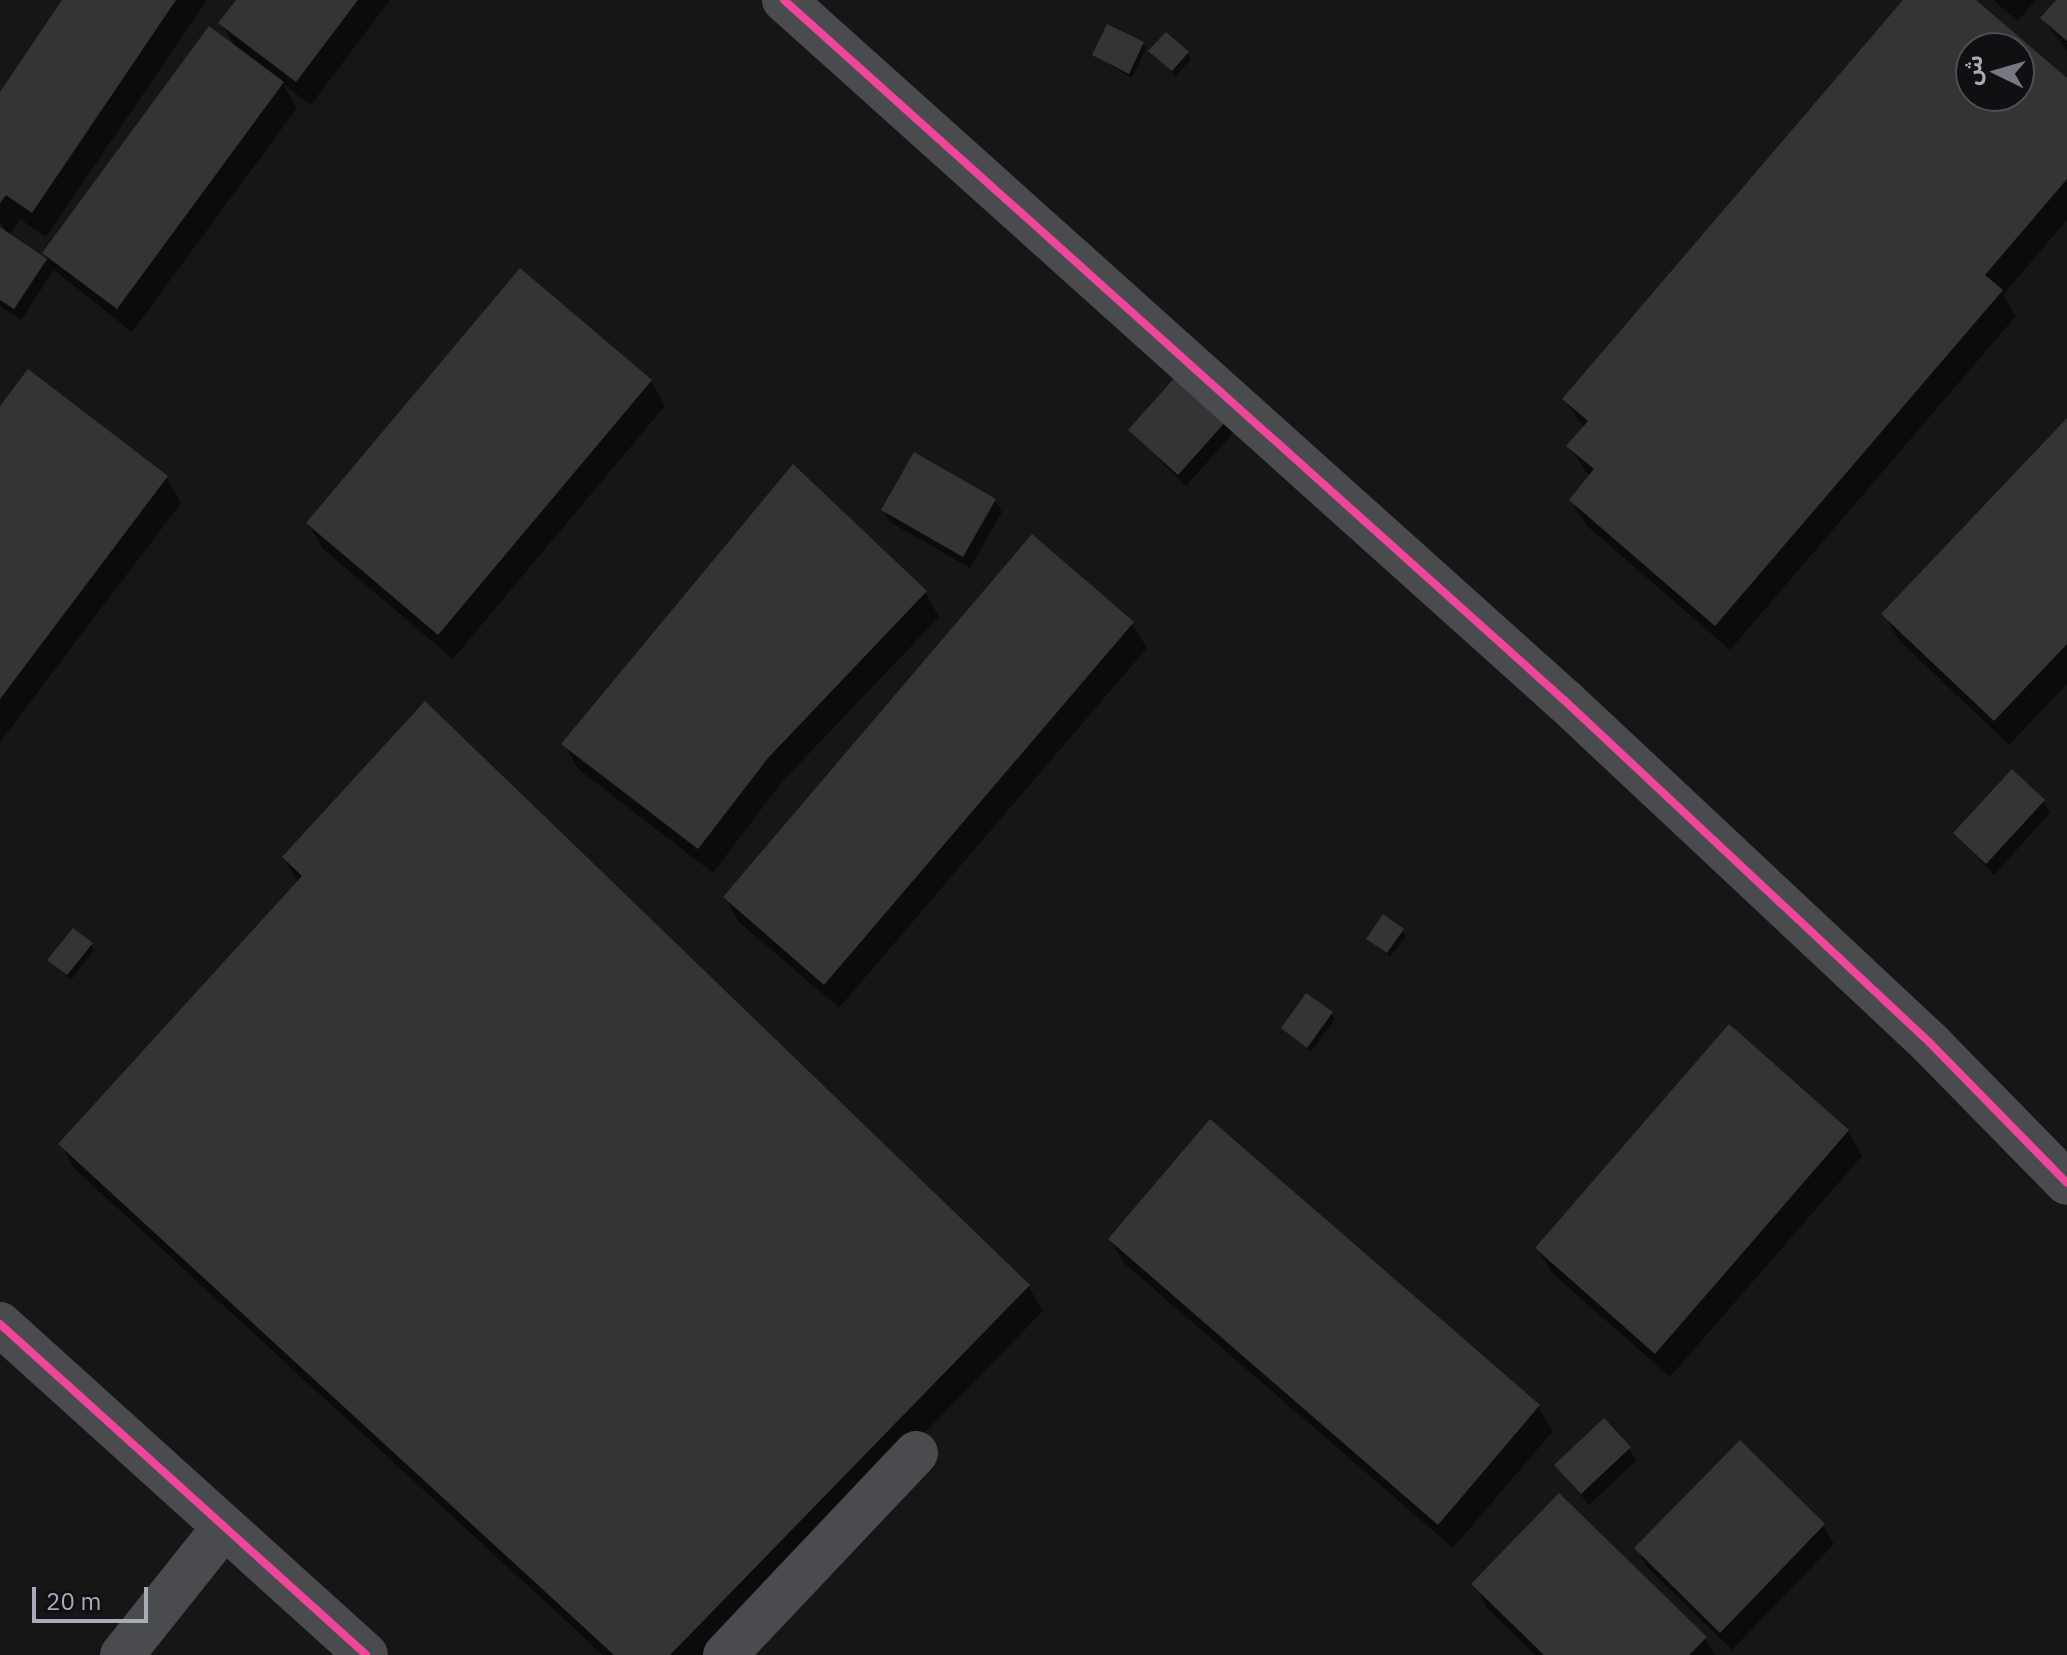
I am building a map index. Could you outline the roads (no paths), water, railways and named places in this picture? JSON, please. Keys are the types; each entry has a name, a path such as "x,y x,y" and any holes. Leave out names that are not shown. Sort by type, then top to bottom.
{"street":[{"path":"784,0 1564,700 1929,1042 2067,1183"},
{"path":"0,1324 366,1655"},
{"path":"725,1655 916,1453"},
{"path":"122,1655 224,1527"}]}
